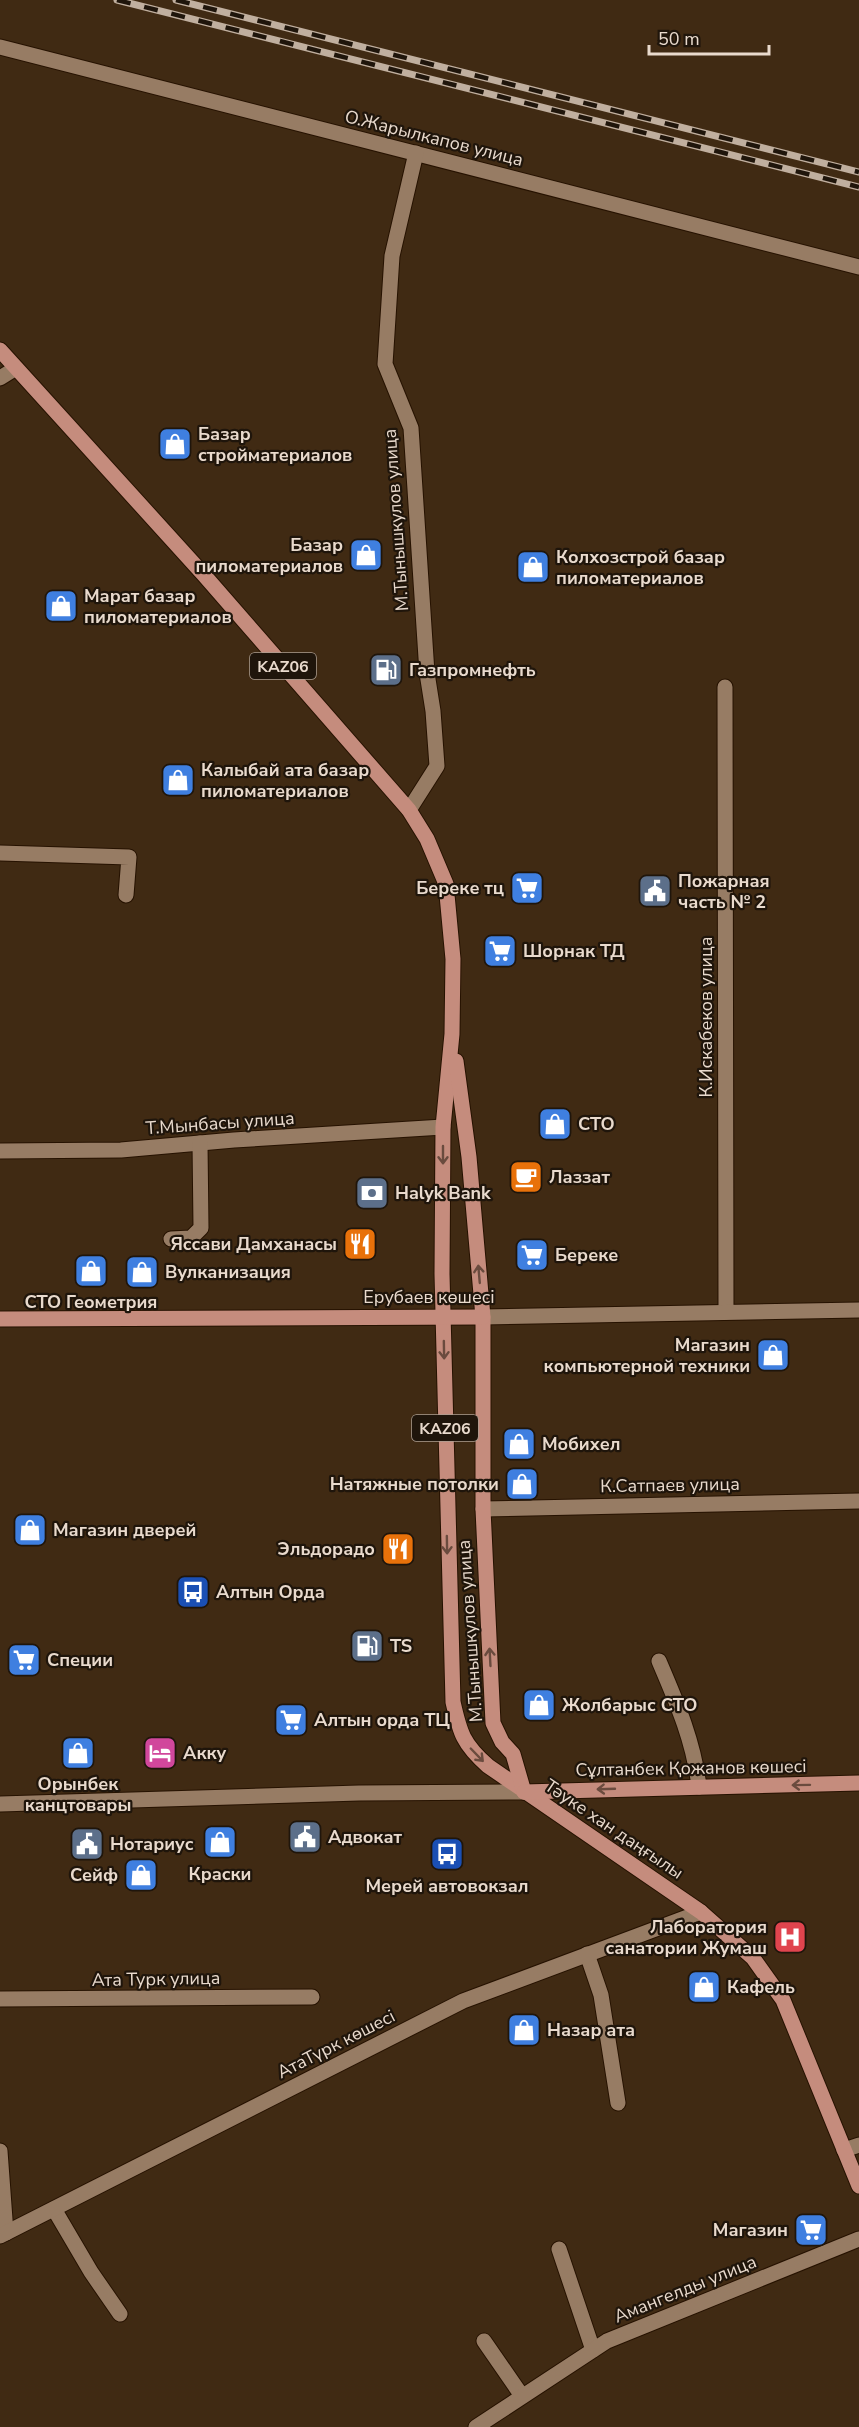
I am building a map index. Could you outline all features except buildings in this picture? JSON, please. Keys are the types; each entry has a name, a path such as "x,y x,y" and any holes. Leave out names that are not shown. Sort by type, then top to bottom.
{"main road":[{"name":"М.Тынышкулов улица","path":"0,350 204,575 409,810 427,839 446,884 453,959 452,1034 443,1127 443,1317 447,1559 453,1702 460,1733 473,1752 524,1792"},
{"name":"М.Тынышкулов улица","path":"452,1034 469,1157 483,1317 483,1509 493,1723 502,1742 513,1754 524,1792"},
{"name":"Ерубаев көшесі","path":"0,1319 483,1317"},
{"name":"Сұлтанбек Қожанов көшесі","path":"524,1792 859,1784"},
{"name":"Тәуке хан даңғылы","path":"524,1792 701,1912 753,1958 783,2000 859,2186"}],"street":[{"name":"О.Жарылкапов улица","path":"0,47 859,267"},
{"name":"М.Тынышкулов улица","path":"409,810 437,766 433,711 427,673 411,428 385,364 392,256 416,153"},
{"path":"0,378 16,368"},
{"name":"К.Искабеков улица","path":"725,687 726,1312"},
{"path":"0,854 129,857 126,895"},
{"name":"Т.Мынбасы улица","path":"0,1151 121,1150 443,1127"},
{"path":"171,1239 191,1238 201,1228 200,1143"},
{"name":"Ерубаев көшесі","path":"483,1317 859,1311"},
{"name":"К.Сатпаев улица","path":"483,1509 859,1501"},
{"path":"659,1661 682,1715 696,1757 699,1787"},
{"name":"Тәуке хан даңғылы","path":"0,1804 359,1793 524,1792"},
{"name":"АтаТүрк көшесі","path":"3,2235 463,2001 701,1912"},
{"path":"587,1954 601,1995 618,2103"},
{"name":"Ата Турк улица","path":"0,1999 312,1997"},
{"path":"844,2150 859,2145"},
{"path":"0,2151 3,2235"},
{"path":"54,2209 91,2272 120,2313"},
{"name":"Амангелды улица","path":"476,2427 607,2341 859,2239"},
{"path":"559,2249 593,2350"},
{"path":"484,2341 522,2396"}],"railway":[{"path":"117,0 859,187"},
{"path":"176,0 859,172"}],"place":[{"name":"Базар стройматериалов","path":"175,444"},
{"name":"Базар пиломатериалов","path":"366,555"},
{"name":"Колхозстрой базар пиломатериалов","path":"533,567"},
{"name":"Марат базар пиломатериалов","path":"61,606"},
{"name":"Газпромнефть","path":"386,670"},
{"name":"Калыбай ата базар пиломатериалов","path":"178,780"},
{"name":"Береке тц","path":"527,888"},
{"name":"Пожарная часть № 2","path":"655,891"},
{"name":"Шорнак ТД","path":"500,951"},
{"name":"СТО","path":"555,1124"},
{"name":"Лаззат","path":"526,1177"},
{"name":"Halyk Bank","path":"372,1193"},
{"name":"Яссави Дамханасы","path":"360,1244"},
{"name":"Береке","path":"532,1255"},
{"name":"СТО Геометрия","path":"91,1271"},
{"name":"Вулканизация","path":"142,1272"},
{"name":"Магазин компьютерной техники","path":"773,1355"},
{"name":"Мобихел","path":"519,1444"},
{"name":"Натяжные потолки","path":"522,1484"},
{"name":"Магазин дверей","path":"30,1530"},
{"name":"Эльдорадо","path":"398,1549"},
{"name":"Алтын Орда","path":"193,1592"},
{"name":"TS","path":"367,1646"},
{"name":"Специи","path":"24,1660"},
{"name":"Жолбарыс СТО","path":"539,1705"},
{"name":"Алтын орда ТЦ","path":"291,1720"},
{"name":"Орынбек канцтовары","path":"78,1753"},
{"name":"Акку","path":"160,1753"},
{"name":"Адвокат","path":"305,1837"},
{"name":"Краски","path":"220,1842"},
{"name":"Нотариус","path":"87,1844"},
{"name":"Мерей автовокзал","path":"447,1854"},
{"name":"Сейф","path":"141,1875"},
{"name":"Лаборатория санатории Жумаш","path":"790,1937"},
{"name":"Кафель","path":"704,1987"},
{"name":"Назар ата","path":"524,2030"},
{"name":"Магазин","path":"811,2230"}]}
